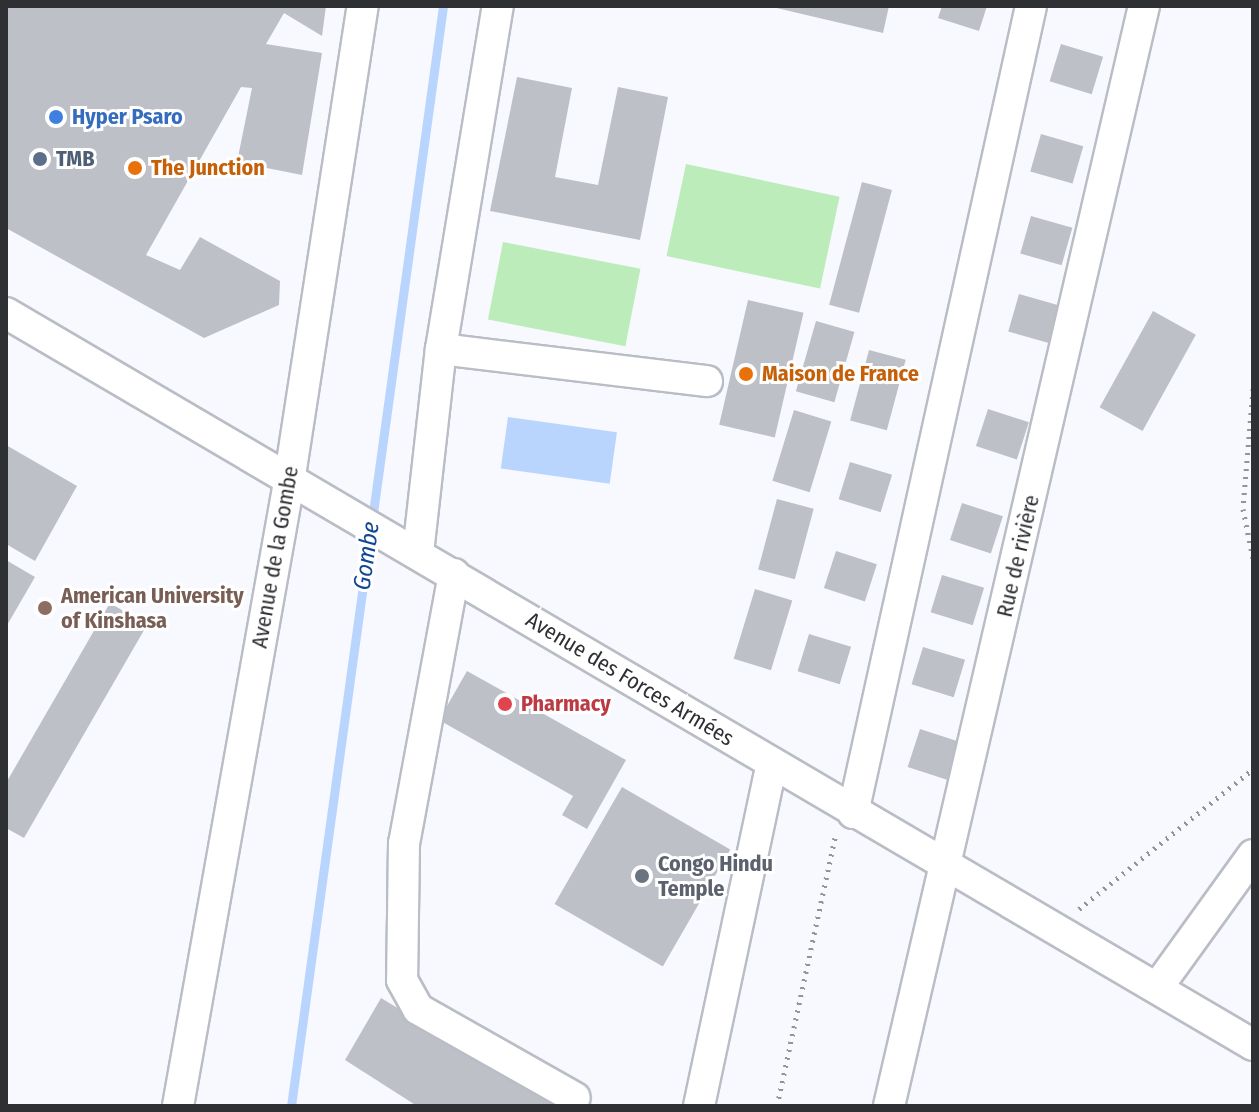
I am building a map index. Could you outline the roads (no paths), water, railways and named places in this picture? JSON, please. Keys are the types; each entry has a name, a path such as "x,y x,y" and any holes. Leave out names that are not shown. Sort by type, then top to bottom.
{"street":[{"name":"Avenue de la Gombe","path":"178,1106 289,482 363,6"},
{"path":"418,553 441,349 498,6"},
{"path":"847,810 1031,6"},
{"name":"Rue de rivière","path":"889,1106 1144,6"},
{"name":"Avenue des Forces Armées","path":"6,313 289,482 392,537 847,810 1253,1045"},
{"path":"441,349 707,381"},
{"path":"454,574 404,843 402,980 418,1009 575,1098"},
{"path":"699,1106 772,764"},
{"path":"1157,988 1253,855"}],"water":[{"path":"508,417 617,432 610,484 501,468"}],"waterway":[{"name":"Gombe","path":"291,1106 443,6"}],"place":[{"name":"Hyper Psaro","path":"56,117"},
{"name":"TMB","path":"40,159"},
{"name":"The Junction","path":"135,168"},
{"name":"Maison de France","path":"746,374"},
{"name":"American University of Kinshasa","path":"45,608"},
{"name":"Pharmacy","path":"505,704"},
{"name":"Congo Hindu Temple","path":"642,876"}]}
